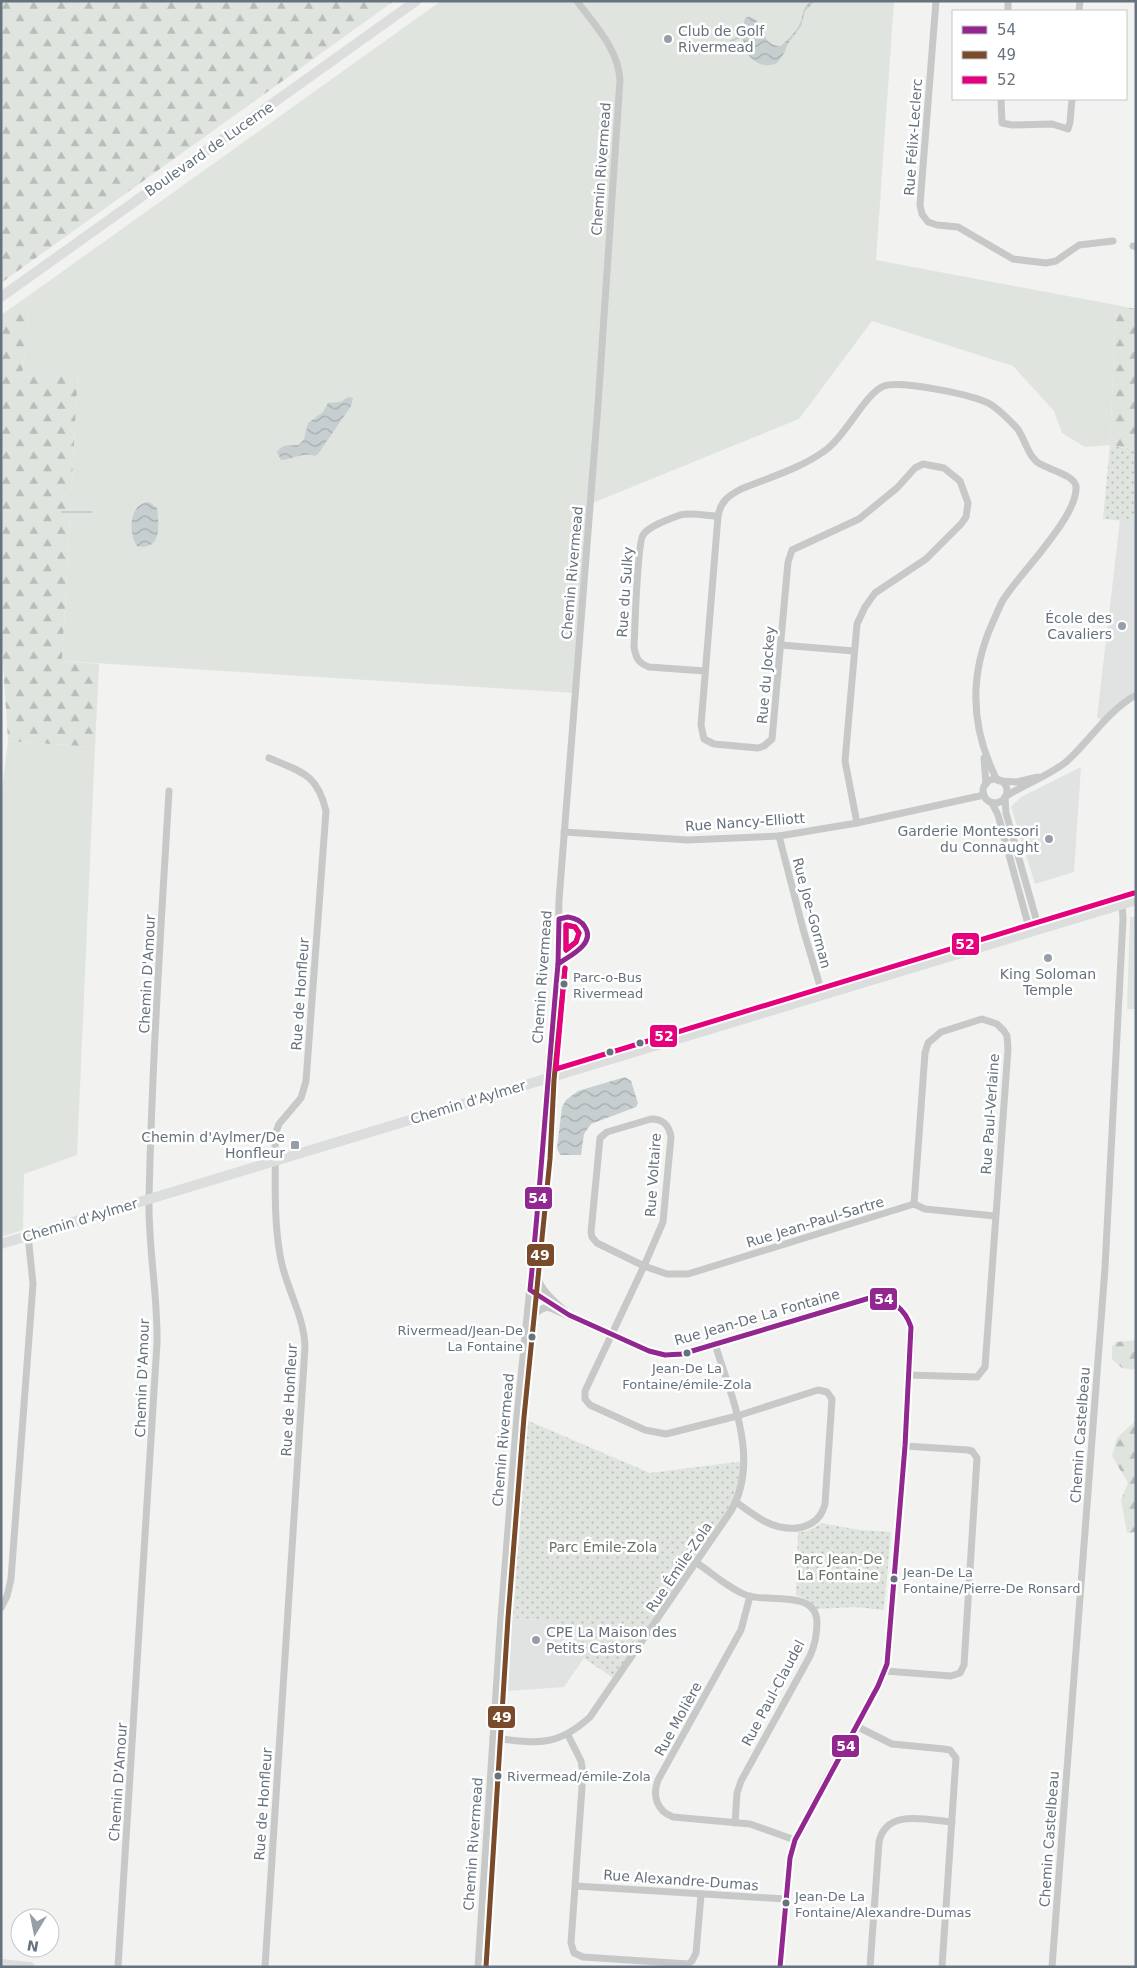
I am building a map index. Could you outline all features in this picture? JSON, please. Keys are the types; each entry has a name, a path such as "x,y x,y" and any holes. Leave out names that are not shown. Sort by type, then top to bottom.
{"main road":[{"name":"Boulevard de Lucerne","path":"1,297 416,1"},
{"name":"Chemin d'Aylmer","path":"1,1244 1136,900"},
{"path":"1,1964 30,1967"}],"street":[{"name":"Chemin Rivermead","path":"478,1967 493,1738 524,1347 536,1240 547,1079 558,964 559,900 620,80 614,53 577,1"},
{"name":"Rue Félix-Leclerc","path":"936,1 920,205 924,218 932,224 958,227 1013,259 1046,263 1056,261 1080,245 1113,241"},
{"path":"1001,100 1002,123 1012,125 1052,124 1068,128 1072,100"},
{"name":"Rue du Jockey","path":"857,823 845,762 857,624 860,615 875,593 926,559 950,537 966,517 968,503 960,481 944,468 923,464 915,468 896,488 859,519 792,550 788,562 772,739 764,746 758,748 714,744 704,739 701,725 718,516 721,504 731,495 824,452 843,435 876,391 887,385 901,383 933,389 990,404 1018,429 1030,455 1036,461 1074,480 1076,486 1075,494 1060,528 1002,601 983,647 975,703 976,717 984,752"},
{"name":"Rue du Sulky","path":"705,671 649,667 637,660 634,647 639,560 641,539 650,529 680,515 718,516"},
{"path":"781,645 854,651"},
{"path":"992,802 999,802 1064,763 1118,708 1136,695"},
{"path":"984,752 998,780 1006,786 1006,813 1037,922 1035,932"},
{"path":"984,752 986,784 984,795 992,802 998,815 1028,924 1035,932"},
{"name":"Rue de Honfleur","path":"265,1967 305,1347 305,1335 300,1314 286,1280 279,1252 276,1130 279,1124 296,1106 306,1081 326,811 319,789 312,779 269,758"},
{"path":"986,784 993,780 1016,782 1043,776"},
{"name":"Chemin D'Amour","path":"118,1967 157,1343 157,1306 151,1251 149,1200 169,791"},
{"name":"Rue Nancy-Elliott","path":"564,832 688,840 779,836 857,823 984,795"},
{"name":"Rue Joe-Gorman","path":"779,836 803,929 823,996"},
{"name":"Chemin Castelbeau","path":"1052,1967 1105,1268 1123,919 1122,904"},
{"name":"Rue Paul-Verlaine","path":"909,1375 972,1378 977,1377 984,1371 985,1367 1008,1041 1001,1027 987,1020 941,1032 931,1038 926,1048 914,1204"},
{"name":"Rue Voltaire","path":"656,1119 661,1120 667,1126 671,1137 663,1222 644,1266 597,1244 592,1237 598,1142 602,1134 607,1132 656,1119"},
{"path":"914,1204 925,1209 995,1216"},
{"name":"Rue Jean-Paul-Sartre","path":"644,1266 667,1274 688,1274 914,1204"},
{"path":"1,1608 7,1596 11,1579 33,1284 28,1235"},
{"name":"Rue Jean-De La Fontaine","path":"536,1240 535,1270 538,1280 548,1297 569,1315"},
{"path":"644,1266 585,1391 584,1399 590,1405 645,1430 659,1434 679,1432 737,1416 818,1390 827,1392 832,1399 825,1504 820,1517 815,1522 804,1527 779,1526 767,1522 736,1502"},
{"name":"Rue Jean-De La Fontaine","path":"530,1290 569,1315"},
{"name":"Rue Jean-De La Fontaine","path":"524,1347 533,1315 537,1311 548,1307 612,1333 649,1351 665,1355 682,1354 867,1298 878,1297 896,1304 909,1320 912,1335 890,1646 885,1671 795,1840 790,1858 785,1900 780,1967"},
{"name":"Rue Émile-Zola","path":"493,1738 549,1742 568,1734 584,1722 596,1710 736,1502 743,1474 744,1449 737,1416 715,1344"},
{"path":"885,1671 951,1676 960,1673 964,1665 977,1458 975,1454 968,1450 905,1446"},
{"name":"Rue Paul-Claudel","path":"697,1562 737,1590 750,1596 802,1602 815,1612 816,1634 810,1656 741,1780 737,1793 735,1823"},
{"name":"Rue Molière","path":"750,1596 741,1630 658,1780 655,1791 659,1806 667,1815 750,1824 795,1840"},
{"path":"856,1726 892,1744 944,1748 954,1754 957,1763 942,1967"},
{"path":"568,1734 583,1767 571,1944 574,1953 583,1957 683,1964 692,1961 696,1953 701,1895"},
{"path":"870,1967 879,1842 883,1830 900,1819 952,1822"},
{"name":"Rue Alexandre-Dumas","path":"576,1886 785,1900"}],"shaded area":[{"name":"École des Cavaliers","path":"1120,520 1136,522 1136,695 1104,722 1097,717"},
{"name":"Garderie Montessori du Connaught","path":"1081,767 1074,872 1035,884 1011,807 1021,797"},
{"path":"1130,917 1136,917 1136,1009 1127,1009"},
{"name":"CPE La Maison des Petits Castors","path":"501,1617 560,1622 584,1658 564,1687 496,1692"}],"green space":[{"path":"1,1 394,1 1,283"},
{"name":"Club de Golf Rivermead","path":"441,1 894,1 876,260 1116,305 1110,445 1085,447 1062,433 1054,411 1013,366 872,321 799,419 590,504 575,693 62,661 78,373 22,377 31,294"},
{"path":"31,294 22,377 78,372 62,661 99,664 95,747 8,741 1,632 1,315"},
{"path":"1116,305 1136,309 1136,450 1110,445"},
{"path":"1110,445 1136,450 1136,522 1103,519"},
{"path":"8,741 95,747 77,1155 24,1174 23,1230 1,1237 1,797"},
{"path":"1136,1340 1136,1370 1122,1368 1112,1359 1112,1347 1116,1342"},
{"name":"Parc Émile-Zola","path":"517,1416 650,1473 744,1461 736,1502 616,1680 584,1658 559,1622 501,1617"},
{"path":"1136,1420 1136,1532 1127,1533 1121,1500 1128,1483 1112,1456 1117,1438"},
{"name":"Parc Jean-De La Fontaine","path":"821,1523 860,1530 891,1532 884,1610 855,1607 815,1609 806,1599 796,1595 798,1532 810,1529"}],"water":[{"path":"811,1 815,1 805,11 801,26 777,63 762,65 750,57 740,37 746,17 757,21 768,41 773,45 781,46 796,30 805,7"},
{"path":"348,397 353,398 351,406 318,454 315,456 302,455 281,460 277,452 279,449 299,445 304,439 308,423 323,412 328,403 341,402"},
{"path":"149,502 157,508 157,536 151,545 145,547 137,546 132,534 132,520 137,507"},
{"path":"625,1077 631,1081 638,1103 636,1107 591,1124 584,1134 581,1155 560,1155 557,1148 562,1107 566,1100 578,1091"}],"waterway":[{"path":"731,41 740,37"},
{"path":"62,512 91,512"}],"transit line":[{"name":"52","path":"565,968 556,1069 1134,893"},
{"name":"54","path":"568,917 582,923 587,933 587,939 580,949 558,964 559,919 568,917"},
{"name":"49","path":"566,925 575,927 579,933 576,942 566,950 566,925"},
{"name":"52","path":"566,925 575,927 579,933 576,942 566,950 566,925"},
{"name":"54","path":"558,964 530,1290 569,1315 649,1351 665,1355 682,1354 873,1297 886,1300 897,1306 905,1315 911,1327 905,1446 887,1664 878,1686 795,1840 790,1858 780,1967"},
{"name":"49","path":"486,1967 508,1618 524,1417 550,1159 554,1080 565,968"}],"place":[{"name":"Club de Golf Rivermead","path":"668,39"},
{"name":"École des Cavaliers","path":"1122,626"},
{"name":"Garderie Montessori du Connaught","path":"1049,839"},
{"name":"King Soloman Temple","path":"1048,958"},
{"name":"Parc-o-Bus Rivermead","path":"564,984"},
{"name":"Chemin d'Aylmer/De Honfleur","path":"295,1145"},
{"name":"Rivermead/Jean-De La Fontaine","path":"532,1337"},
{"name":"Jean-De La Fontaine/émile-Zola","path":"687,1353"},
{"name":"Jean-De La Fontaine/Pierre-De Ronsard","path":"894,1579"},
{"name":"CPE La Maison des Petits Castors","path":"536,1640"},
{"name":"Rivermead/émile-Zola","path":"498,1776"},
{"name":"Jean-De La Fontaine/Alexandre-Dumas","path":"786,1903"}]}
